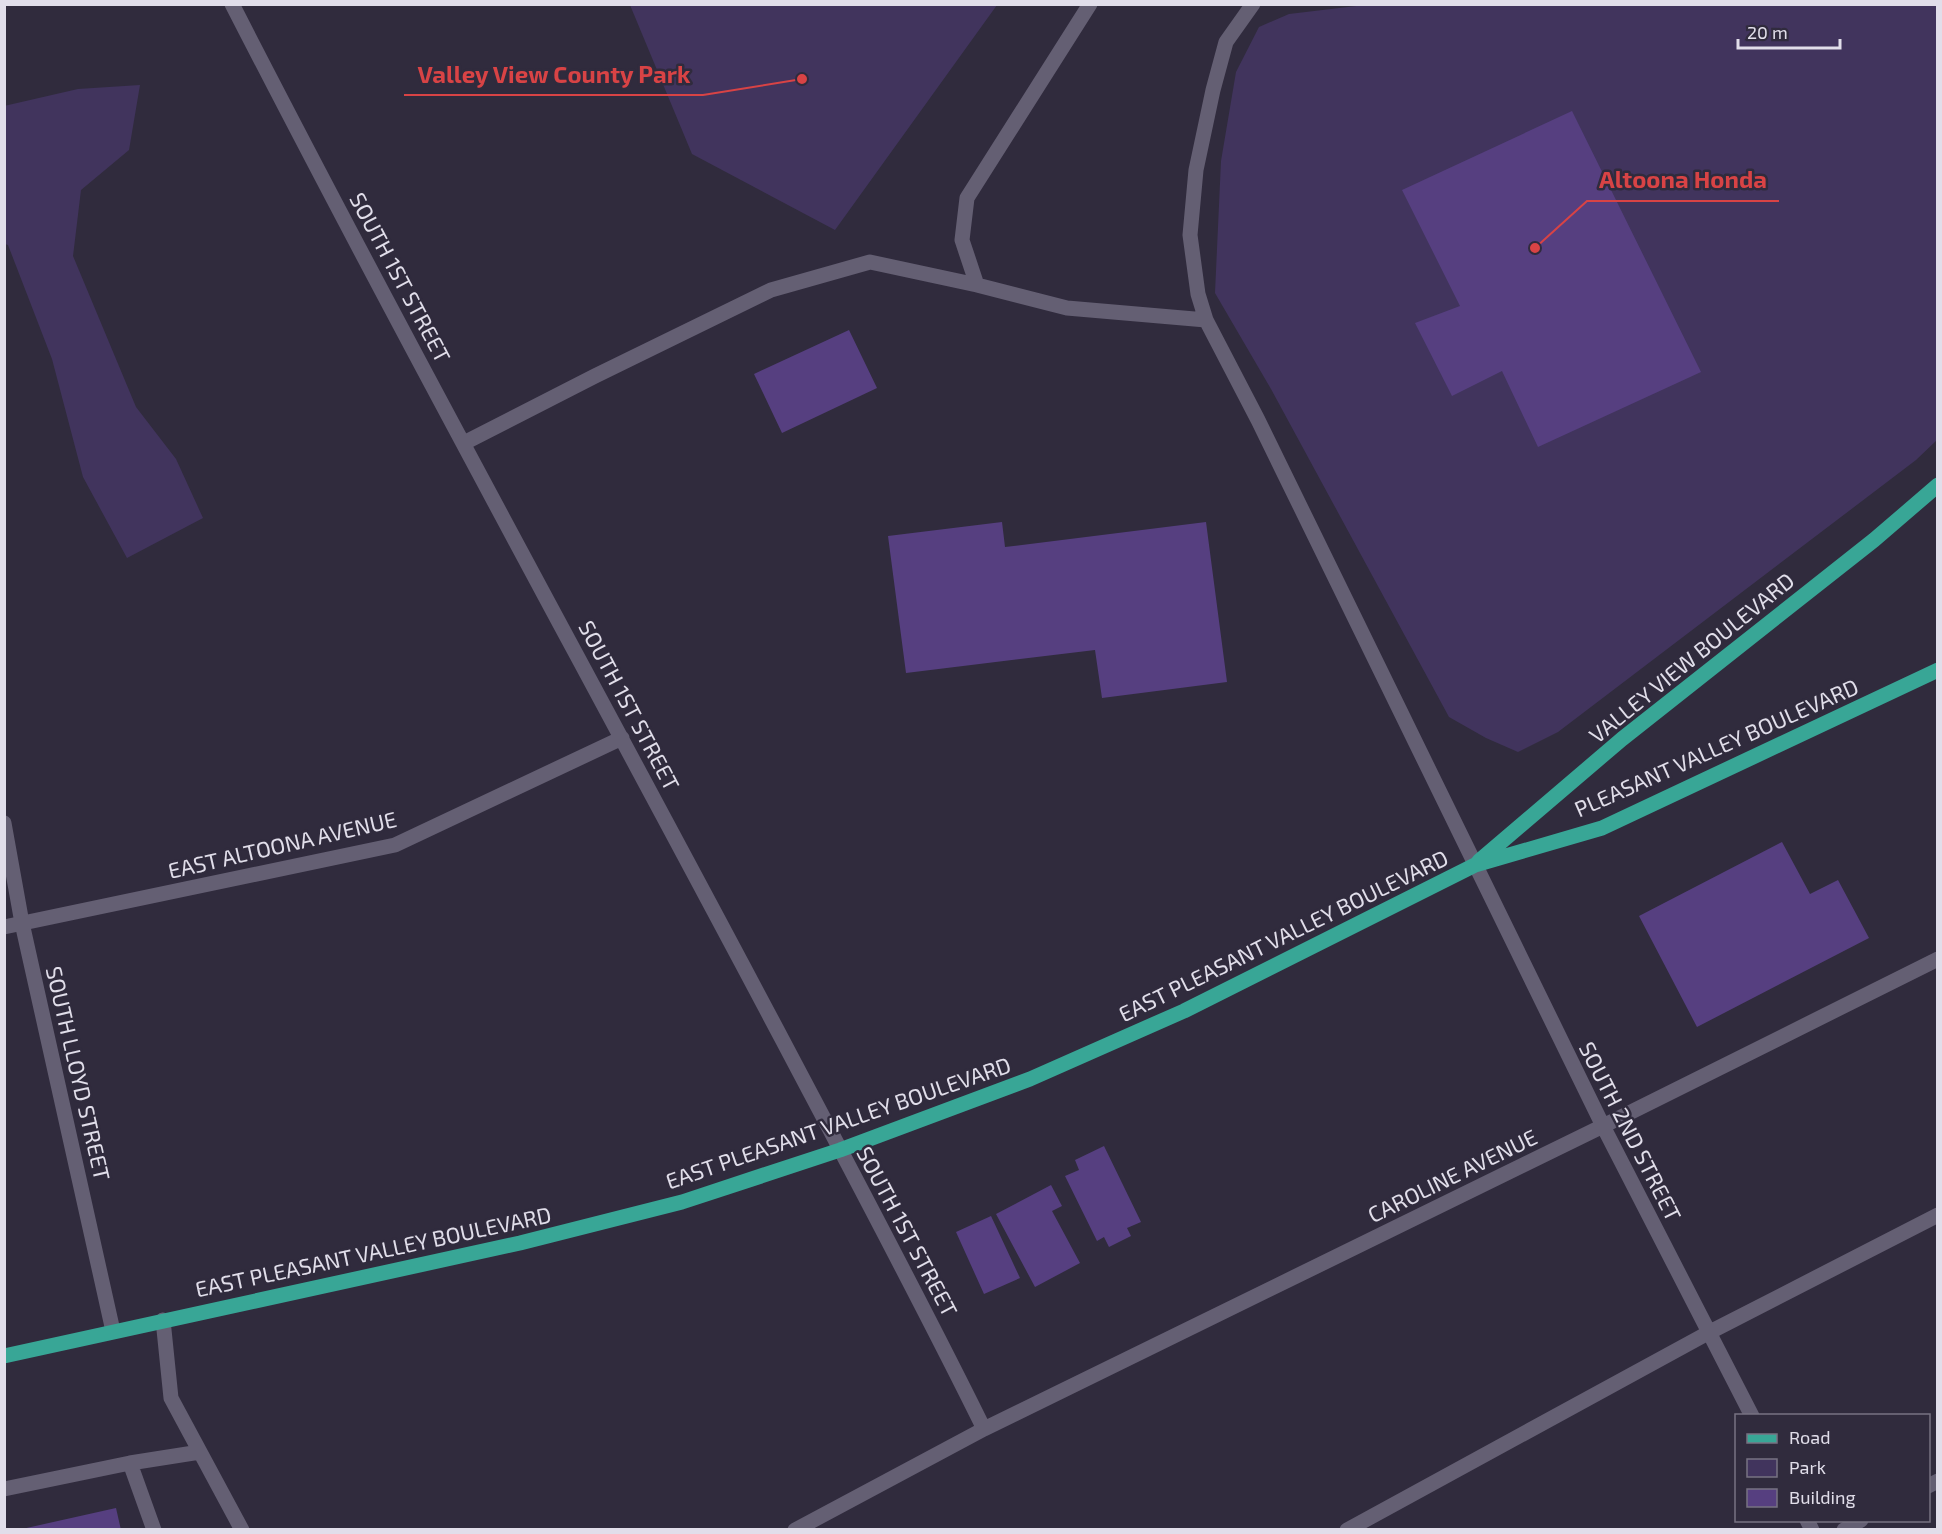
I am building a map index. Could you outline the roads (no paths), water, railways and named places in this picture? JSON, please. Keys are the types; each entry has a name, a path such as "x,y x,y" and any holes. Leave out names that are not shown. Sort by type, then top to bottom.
{"main road":[{"name":"VALLEY VIEW BOULEVARD","path":"1475,865 1622,739 1874,540 1938,485"},
{"name":"PLEASANT VALLEY BOULEVARD","path":"1475,865 1602,828 1938,670"},
{"name":"EAST PLEASANT VALLEY BOULEVARD","path":"4,1356 520,1243 671,1205 840,1150 1030,1079 1184,1011 1475,865"}],"street":[{"name":"SOUTH 1ST STREET","path":"232,4 840,1150 984,1430"},
{"path":"977,285 962,240 967,198 1090,4"},
{"name":"SOUTH 2ND STREET","path":"1253,4 1226,42 1196,170 1190,235 1198,294 1206,320 1258,420 1603,1126 1751,1414"},
{"path":"464,443 771,290 870,262 977,285 1067,308 1206,320"},
{"name":"EAST ALTOONA AVENUE","path":"4,927 395,845 622,738"},
{"name":"SOUTH LLOYD STREET","path":"4,823 22,923 113,1331"},
{"name":"CAROLINE AVENUE","path":"795,1530 984,1430 1938,959"},
{"path":"1347,1530 1708,1333 1938,1215"},
{"path":"163,1320 171,1398 242,1530"},
{"path":"4,1489 130,1463 200,1452"},
{"path":"130,1463 154,1530"},
{"path":"1844,1530 1859,1522"}],"place":[{"name":"Valley View County Park","path":"802,79"},
{"name":"Altoona Honda","path":"1535,248"}]}
